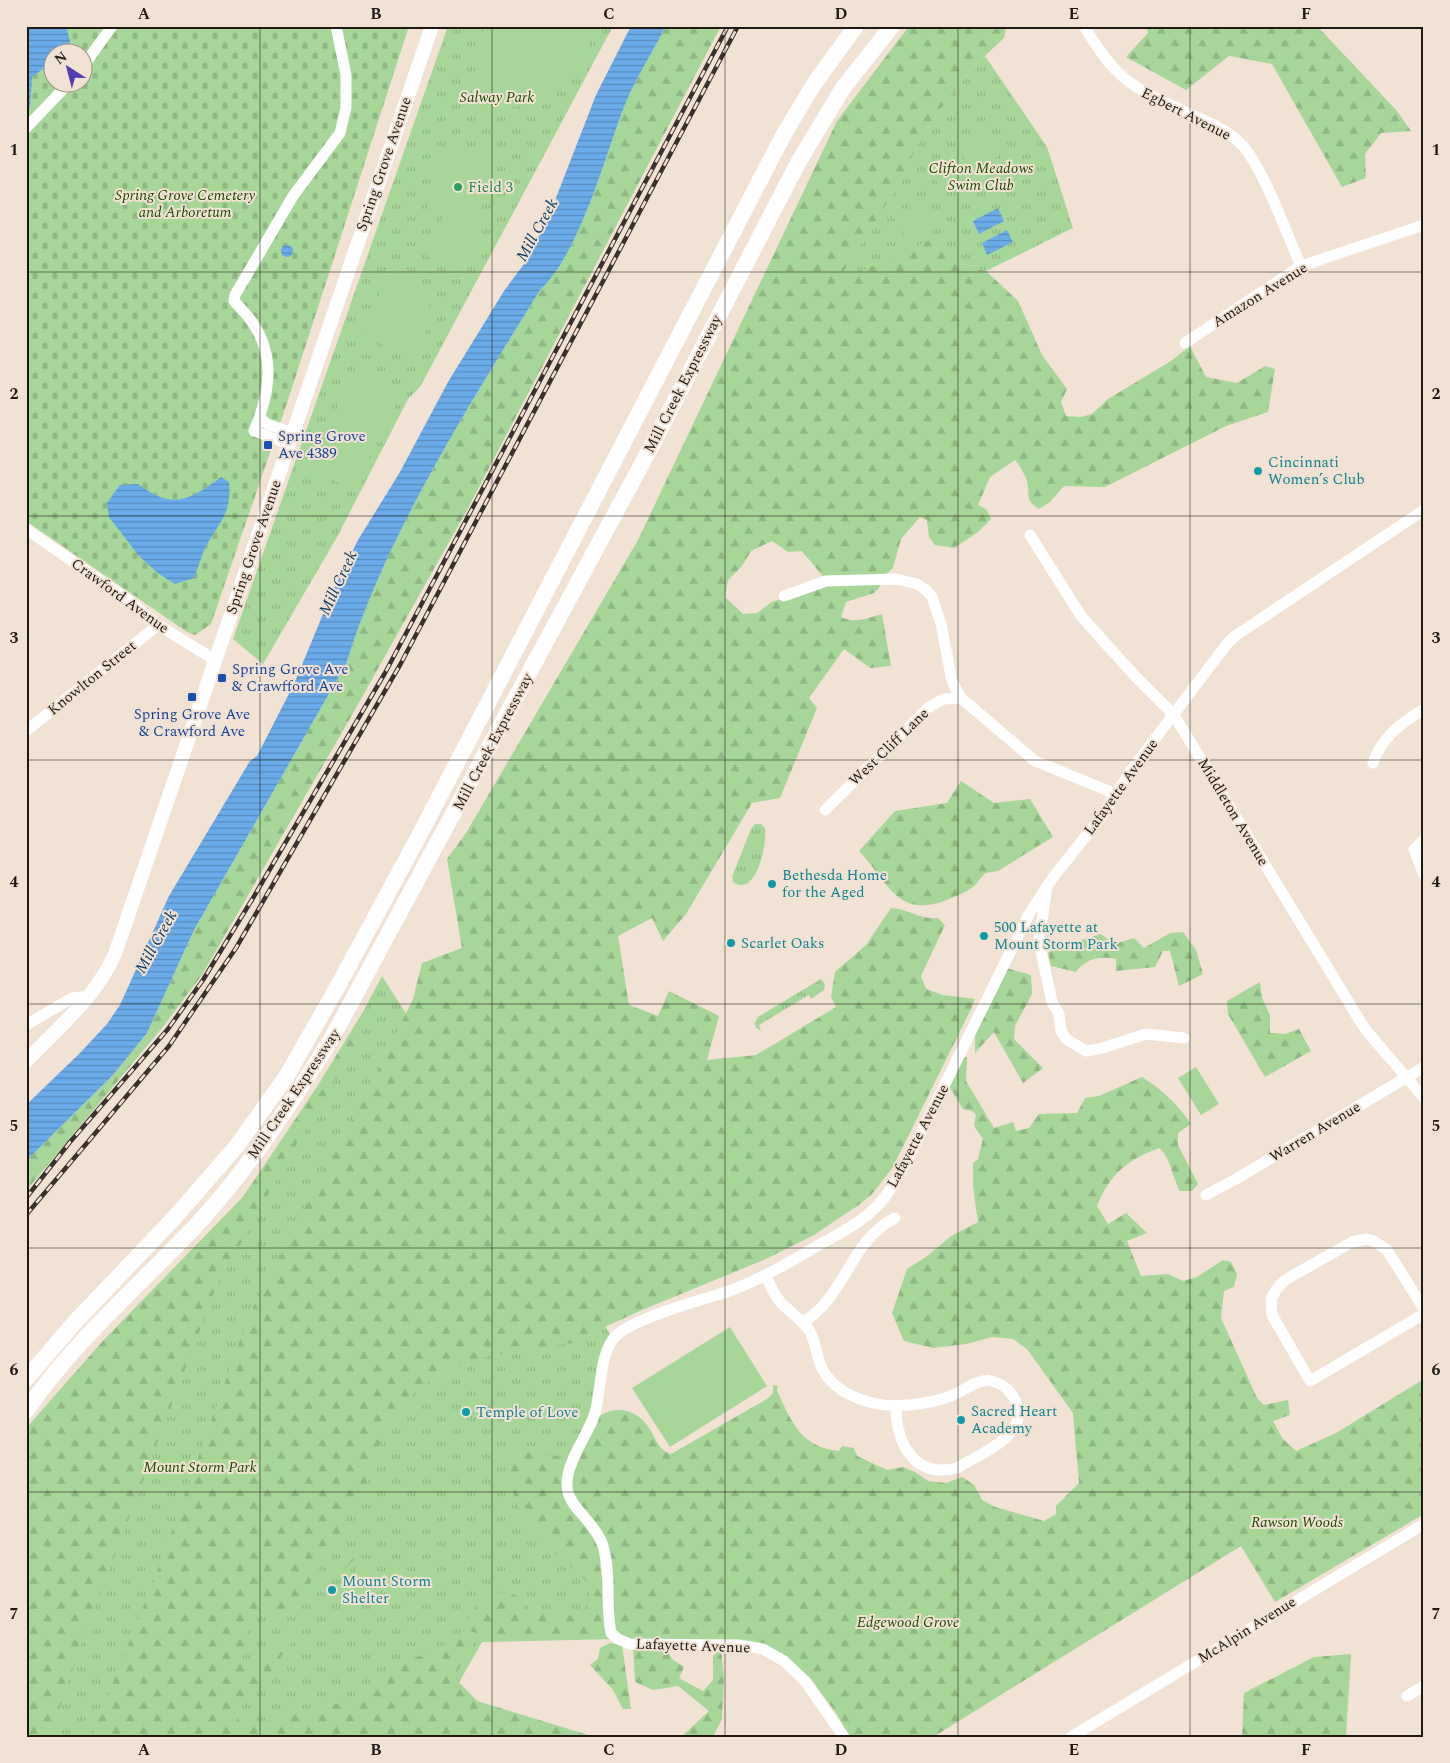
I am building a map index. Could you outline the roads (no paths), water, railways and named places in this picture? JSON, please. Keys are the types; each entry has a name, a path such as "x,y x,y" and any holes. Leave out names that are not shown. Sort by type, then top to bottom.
{"highway":[{"name":"Mill Creek Expressway","path":"26,1379 76,1321 176,1217 236,1147 286,1077 340,984 421,832 784,134 814,84 856,26"},
{"name":"Mill Creek Expressway","path":"26,1411 51,1378 87,1338 203,1217 249,1161 290,1105 323,1053 366,978 651,447 799,161 843,88 892,26"}],"main road":[{"name":"Spring Grove Avenue","path":"26,1060 90,996 106,973 115,954 432,26"}],"street":[{"path":"92,54 112,26"},
{"path":"291,438 254,431 260,418 268,388 267,357 255,326 234,301 235,295 293,196 340,132 346,108 346,75 336,26"},
{"name":"Egbert Avenue","path":"1084,26 1108,64 1129,84 1221,129 1240,143 1254,162 1301,266"},
{"path":"26,128 60,92"},
{"name":"Amazon Avenue","path":"1185,343 1301,266 1424,225"},
{"path":"260,418 291,438"},
{"name":"Lafayette Avenue","path":"844,1737 805,1681 784,1661 763,1649 739,1645 630,1644 618,1640 611,1633 602,1544 593,1525 575,1507 568,1494 567,1479 595,1412 604,1361 613,1340 627,1329 683,1304 719,1294 766,1276 865,1218 896,1182 1029,914 1047,886 1235,636 1424,510"},
{"name":"Crawford Avenue","path":"26,529 127,598 158,625 215,660"},
{"name":"Middleton Avenue","path":"1030,535 1081,616 1146,688 1174,715 1364,1029 1424,1098"},
{"path":"784,596 826,581 896,579 917,584 932,597 941,624 952,681 961,698 1035,761 1116,794"},
{"name":"Knowlton Street","path":"26,731 158,625"},
{"name":"West Cliff Lane","path":"825,810 929,708 944,699 961,698"},
{"path":"1373,763 1383,743 1395,728 1424,709"},
{"path":"1424,840 1414,849 1424,875"},
{"path":"1047,886 1039,942 1052,1002 1059,1014 1062,1031 1066,1039 1086,1051 1099,1050 1146,1034 1184,1038"},
{"path":"26,1025 72,998 90,996"},
{"name":"Warren Avenue","path":"1206,1195 1424,1067"},
{"path":"802,1322 814,1315 830,1298 869,1235 895,1218"},
{"path":"1424,1310 1387,1250 1374,1241 1366,1239 1352,1242 1285,1280 1271,1299 1272,1316 1310,1381 1424,1314"},
{"path":"766,1276 780,1302 802,1322 813,1337 822,1368 834,1383 868,1402 896,1406 931,1402 954,1395 977,1382 988,1380 1002,1385 1012,1394 1017,1405 1018,1422 1009,1436 966,1463 957,1468 938,1470 922,1464 907,1452 898,1433 896,1406"},
{"name":"McAlpin Avenue","path":"1071,1737 1424,1524"},
{"path":"1406,1696 1424,1686"}],"water":[{"path":"26,26 66,26 70,42 42,42 42,70 32,77 30,107 26,111"},
{"name":"Mill Creek","path":"631,26 666,26 625,103 588,208 566,255 554,274 540,290 431,472 383,567 363,615 346,664 194,930 147,1033 113,1075 26,1161 26,1105 79,1054 107,1024 120,1005 169,896 250,761 257,756 294,684 333,590 358,540 400,472 448,382 504,291 524,264 547,221 596,95"},
{"path":"998,208 1004,221 979,234 973,221"},
{"path":"1007,230 1013,242 987,255 982,243"},
{"path":"285,245 289,245 293,251 289,257 285,257 281,253 281,249"},
{"path":"221,477 229,482 226,510 220,524 205,548 194,578 175,584 159,574 139,556 109,517 107,503 120,485 138,484 150,492 171,500 190,497"}],"railway":[{"path":"26,1198 70,1142 168,1029 203,980 253,898 385,673 728,26"},
{"path":"26,1215 169,1046 236,948 400,665 738,26"}],"place":[{"name":"Field 3","path":"458,187"},
{"name":"Spring Grove Ave 4389","path":"268,445"},
{"name":"Cincinnati Women’s Club","path":"1258,471"},
{"name":"Spring Grove Ave & Crawfford Ave","path":"222,678"},
{"name":"Spring Grove Ave & Crawford Ave","path":"192,697"},
{"name":"Bethesda Home for the Aged","path":"772,884"},
{"name":"500 Lafayette at Mount Storm Park","path":"984,936"},
{"name":"Scarlet Oaks","path":"731,943"},
{"name":"Temple of Love","path":"466,1412"},
{"name":"Sacred Heart Academy","path":"961,1420"},
{"name":"Mount Storm Shelter","path":"332,1590"}],"park label":[{"name":"Salway Park","path":"497,97"},
{"name":"Clifton Meadows Swim Club","path":"981,176"},
{"name":"Spring Grove Cemetery and Arboretum","path":"185,204"},
{"name":"Mount Storm Park","path":"200,1467"},
{"name":"Rawson Woods","path":"1297,1522"},
{"name":"Edgewood Grove","path":"908,1622"}]}
